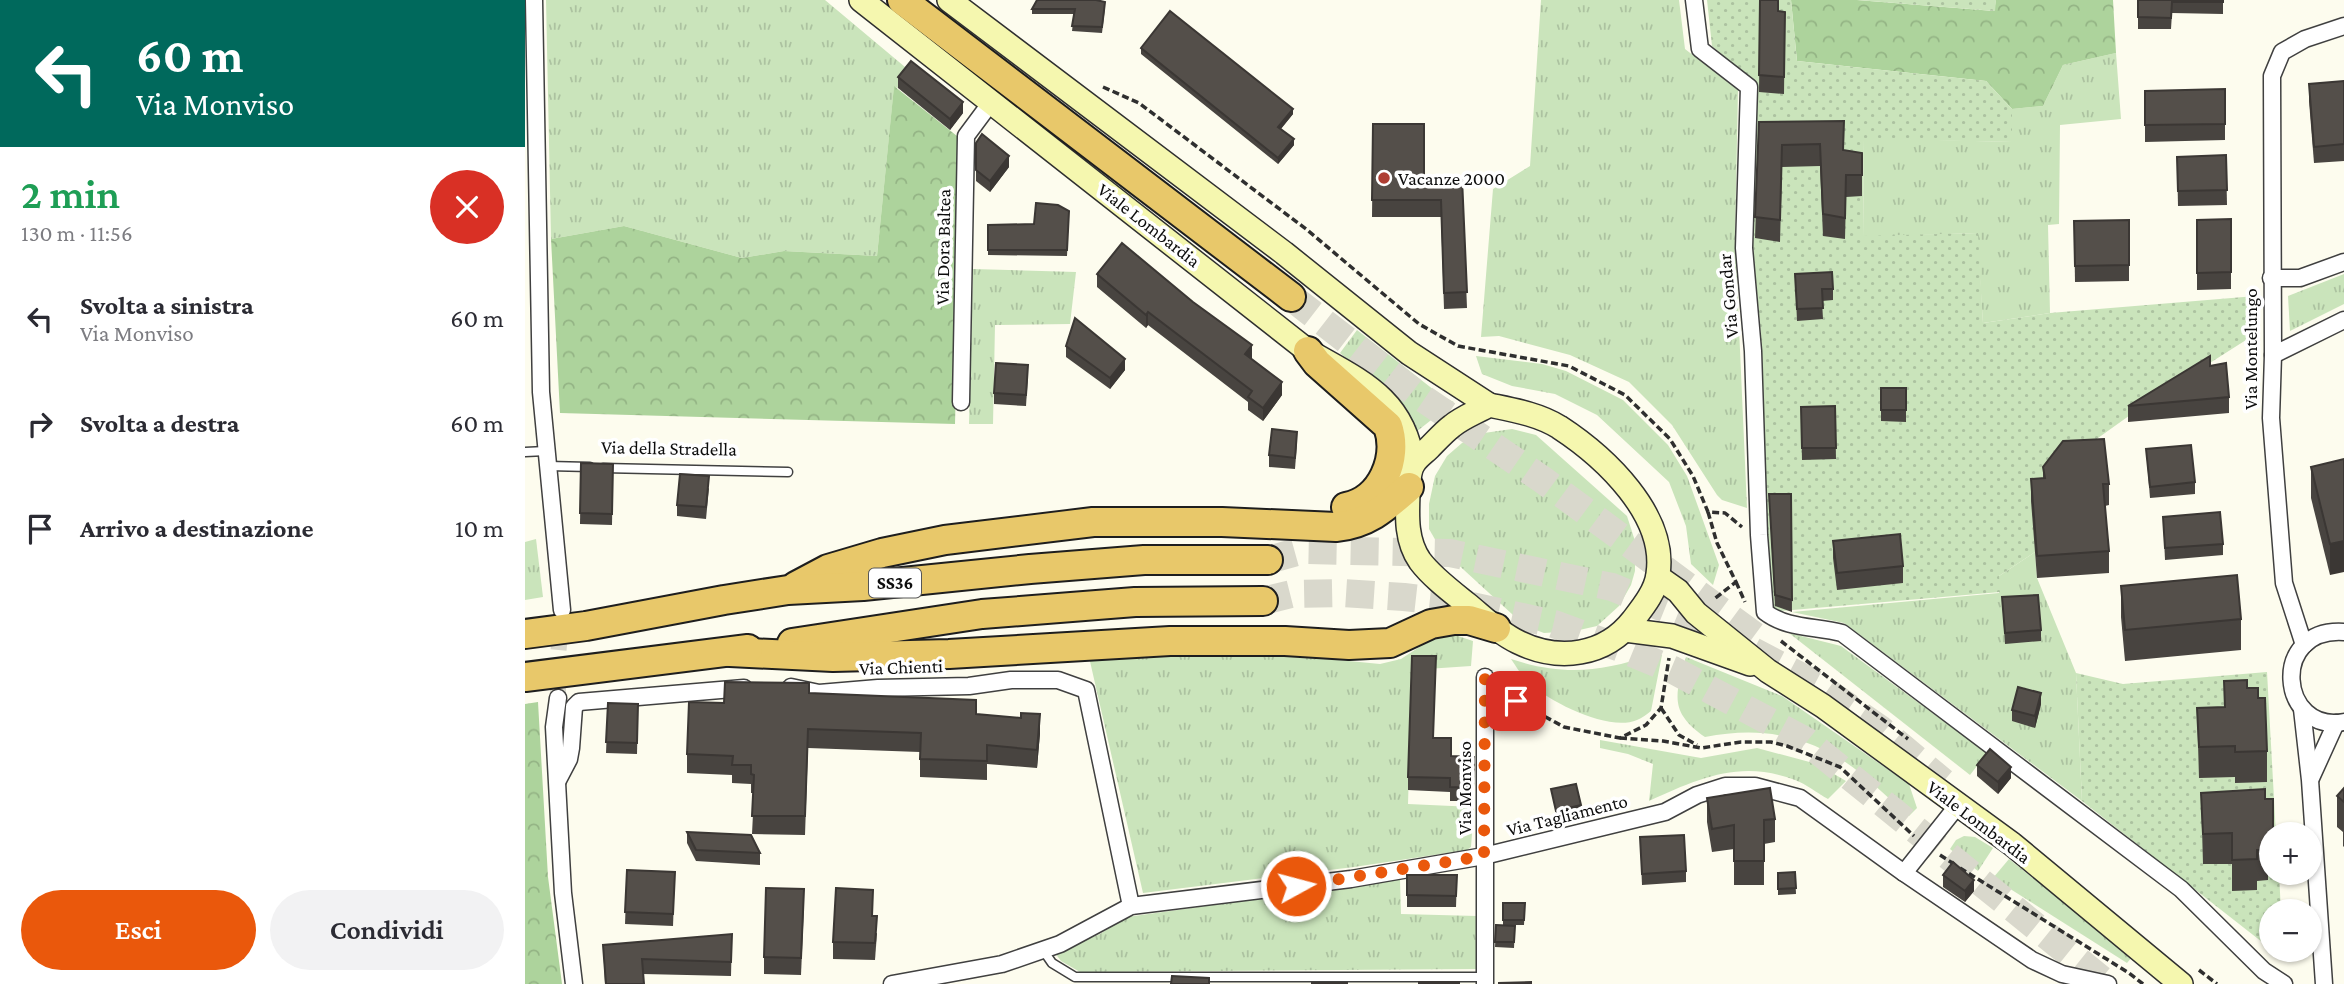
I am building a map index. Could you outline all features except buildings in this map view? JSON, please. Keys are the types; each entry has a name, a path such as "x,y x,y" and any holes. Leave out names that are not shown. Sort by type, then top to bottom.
{"highway":[{"path":"902,0 1291,297"},
{"path":"1093,522 1200,503 1339,508 1356,505 1371,496 1381,482 1392,454 1393,440 1388,426 1317,363 1308,351"},
{"name":"SS36","path":"789,590 828,569 882,552 945,540 1093,522 1222,522 1336,527 1353,525 1374,515 1411,475"},
{"name":"SS36","path":"525,634 586,626 789,590 863,586 1144,560 1268,560"},
{"name":"SS36","path":"525,677 730,652 982,614 1135,602 1263,601"},
{"path":"730,652 833,657 949,654 1170,641 1285,641 1349,645 1390,643 1431,624 1454,620 1469,620 1496,628"}],"main road":[{"name":"Viale Lombardia","path":"861,0 1308,351 1369,386 1394,412 1410,442 1411,475"},
{"path":"949,0 1284,253 1409,353 1489,405 1526,413 1559,427 1626,484 1654,531 1659,554 1658,577 1644,606 1625,630 1615,640 1600,648 1564,653 1519,643 1455,595 1420,561 1410,539 1407,517 1411,475 1453,425 1489,405"},
{"name":"Viale Lombardia","path":"1658,577 1678,591 1696,612 1768,671 1823,706 2012,844 2181,984"},
{"name":"Viale Lombardia","path":"1625,630 1672,636 1768,671"}],"street":[{"path":"534,0 541,393 562,610"},
{"name":"Via Gondar","path":"1694,0 1700,49 1749,88 1744,248 1753,351 1757,493 1765,612 1777,622 1842,633 2181,889 2264,971 2284,984"},
{"name":"Via Montelungo","path":"2304,645 2284,583 2271,418 2272,76 2282,52 2305,39 2344,26"},
{"name":"Via Dora Baltea","path":"961,402 966,136 992,101"},
{"path":"2271,278 2300,278 2344,262"},
{"path":"2273,355 2344,320"},
{"path":"2324,984 2310,780 2302,709 2294,695 2290,679 2292,663 2304,645 2318,635 2344,632"},
{"name":"Via Monviso","path":"1485,677 1485,981"},
{"name":"Via Chienti","path":"558,780 569,759 574,707 579,702 772,685 819,693 878,688 969,686 1011,680 1058,680 1086,690 1131,906"},
{"path":"558,698 554,727 563,893 574,984"},
{"path":"2302,709 2320,720 2340,722 2310,780"},
{"name":"Via Tagliamento","path":"892,984 1002,964 1060,944 1131,906 1351,879 1484,856 1665,812 1697,795 1725,786 1755,786 1800,797 1904,873"},
{"path":"1958,805 1904,873 2032,960 2062,974 2108,984"}],"lane":[{"name":"Via della Stradella","path":"525,452 547,459 788,472"},
{"path":"1043,950 1052,963 1075,977 1485,981"}],"path":[{"path":"1093,83 1139,103 1306,229 1419,324 1458,346 1569,366 1625,395 1670,439 1693,476 1708,512 1725,513 1748,532 1759,535"},
{"path":"1735,582 1746,604"},
{"path":"1771,633 1915,744"},
{"path":"1485,677 1502,687 1516,701 1564,727 1620,738 1663,741 1701,748 1741,742 1771,742 1840,767 1926,846 2143,984"},
{"path":"1620,738 1646,725 1661,708 1679,734 1701,748"}],"green space":[{"path":"546,0 825,0 911,72 898,88 894,87 877,256 784,251 742,258 624,226 551,239"},
{"path":"1541,0 1679,0 1685,49 1738,90 1735,237 1747,508 1722,500 1717,495 1672,425 1629,382 1570,355 1499,336 1481,337 1493,189 1530,166"},
{"path":"1707,0 1791,0 1797,61 1986,81 2012,109 2012,142 1864,139 1863,236 1978,233 1983,323 2050,313 2256,296 2257,333 2147,403 2063,463 2035,552 1999,576 2000,592 1769,612 1761,336 1753,247 1756,84 1712,46"},
{"path":"1791,0 1857,0 1994,11 1996,0 2113,0 2116,53 2063,65 2043,106 2012,109 1986,81 1797,61"},
{"path":"1857,0 1996,0 1995,11"},
{"path":"2116,53 2121,119 2060,125 2059,224 2048,225 2050,313 1983,323 1977,233 1863,237 1864,138 2012,142 2012,109 2043,106 2063,65"},
{"path":"894,86 962,140 955,424 560,413 551,239 624,226 742,258 784,251 877,256"},
{"path":"973,269 1076,272 1070,324 995,325 993,424 969,424"},
{"path":"2344,274 2344,304 2290,331 2288,296"},
{"path":"1357,330 1443,397 1454,402 1416,432 1407,411 1340,353"},
{"path":"1476,356 1542,364 1566,371 1623,400 1668,445 1687,476 1719,565 1713,585 1691,564 1686,526 1669,482 1597,415 1555,394 1512,386 1482,374"},
{"path":"1512,429 1536,435 1627,516 1635,541 1635,571 1631,585 1619,606 1597,626 1544,633 1525,626 1440,548 1429,529 1429,504 1435,476 1447,456 1462,443 1484,433"},
{"path":"536,539 543,597 525,600 525,542"},
{"path":"2035,552 2037,578 2076,673 2082,801 1844,623 1792,612 1999,593 1999,576"},
{"path":"1789,633 1841,646 1987,753 1970,775"},
{"path":"1452,634 1473,641 1471,666 1412,670 1408,804 1474,807 1471,847 1467,850 1354,867 1143,893 1089,657 1174,653 1277,654 1380,664 1401,659 1433,638"},
{"path":"1662,655 1651,711 1639,719 1625,723 1597,719 1553,700 1528,682 1511,659 1548,668 1581,670 1615,665"},
{"path":"1686,657 1782,696 1909,784 1917,808 1909,816 1845,762 1805,742 1756,733 1705,737 1693,728 1680,711 1679,682"},
{"path":"2267,672 2275,822 2259,822 2259,885 2280,885 2280,899 2259,899 2259,940 2082,801 2076,673 2123,684"},
{"path":"538,702 548,877 562,984 525,984 525,704"},
{"path":"1600,740 1701,758 1757,748 1817,764 1846,781 1828,799 1795,780 1775,774 1738,772 1702,779 1649,801 1653,764 1628,754 1600,748"},
{"path":"1964,836 1975,837 1993,848 1978,871 1950,849 1956,840"},
{"path":"2009,859 2132,957 2127,963 1993,878"},
{"path":"1400,879 1401,914 1477,916 1476,969 1080,972 1061,961 1055,953 1100,934 1127,917"}],"tunnel":[{"path":"1291,297 1415,393 1543,480 1755,636"},
{"path":"1268,560 1304,550 1450,553 1612,587 1696,621 1817,685 1880,729 1943,782"},
{"path":"1263,601 1291,594 1342,593 1458,603 1554,624 1673,670 1806,741 2107,984"},
{"path":"558,698 561,623"}],"place":[{"name":"Vacanze 2000","path":"1384,178"}],"route":[{"path":"1296,886 1484,856 1485,677 1502,687 1516,701"}]}
